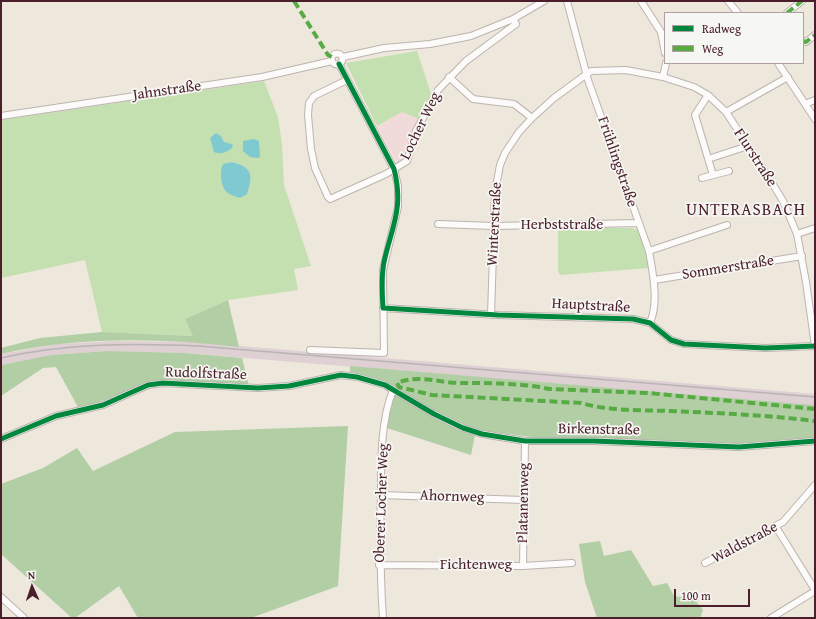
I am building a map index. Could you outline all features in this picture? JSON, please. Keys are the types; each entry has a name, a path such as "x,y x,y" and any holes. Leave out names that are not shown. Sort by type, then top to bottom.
{"street":[{"name":"Jahnstraße","path":"1,116 262,77 332,61 332,57 336,53 343,57 384,48 451,40 471,36 515,21 544,1"},
{"name":"Frühlingstraße","path":"568,1 586,74 649,251 654,280 654,309 650,323"},
{"path":"641,1 661,32 664,48"},
{"path":"728,1 737,12"},
{"path":"788,12 801,2"},
{"name":"Locher Weg","path":"310,350 384,353 382,308 384,262 398,207 398,186 394,169 407,161 416,131 438,90 471,57 515,21"},
{"path":"804,42 815,35"},
{"path":"339,64 341,63 343,57"},
{"path":"332,61 334,64 339,64"},
{"path":"339,64 394,169 334,198 328,197 315,168 311,149 308,115 309,103 314,96 347,80"},
{"path":"663,77 666,64"},
{"path":"779,64 815,119"},
{"name":"Flurstraße","path":"586,74 595,70 626,70 663,77 681,82 708,95 726,112 783,201 797,234 802,256 815,346"},
{"name":"Winterstraße","path":"491,314 495,192 500,165 512,142 532,118 554,98 586,74"},
{"path":"726,112 788,77"},
{"path":"449,78 473,99 514,104 532,118"},
{"path":"708,95 695,115 713,175"},
{"path":"805,104 815,100"},
{"path":"708,159 748,146"},
{"path":"702,178 728,171"},
{"name":"Herbststraße","path":"438,224 494,226 638,223"},
{"path":"649,251 727,225"},
{"path":"797,234 815,228"},
{"name":"Sommerstraße","path":"654,280 802,256"},
{"name":"Hauptstraße","path":"382,308 633,320 650,323 671,340 684,344 765,348 815,346"},
{"name":"Rudolfstraße","path":"1,439 56,416 103,406 148,386 163,383 258,388 289,386 341,376 357,377 385,385 393,390"},
{"name":"Birkenstraße","path":"393,390 410,402 463,428 482,434 525,441 594,441 739,447 815,441"},
{"name":"Oberer Locher Weg","path":"384,618 380,565 383,440 393,390"},
{"name":"Platanenweg","path":"523,566 525,441"},
{"name":"Waldstraße","path":"705,564 783,522 815,485"},
{"name":"Ahornweg","path":"381,496 523,500"},
{"path":"771,618 815,591 776,527"},
{"name":"Fichtenweg","path":"380,565 523,566 572,563"},
{"path":"1,597 24,618"}],"shaded area":[{"path":"402,112 419,119 413,131 406,158 401,162 396,161 377,126"},
{"path":"113,341 192,342 815,394 815,405 185,353 107,351 51,355 1,365 1,354 58,344"}],"green space":[{"path":"417,51 431,94 419,119 402,112 377,126 346,63"},
{"path":"264,81 278,117 282,145 284,185 311,266 294,269 298,290 228,300 185,319 194,336 102,332 85,260 1,278 1,120"},
{"path":"558,228 632,228 638,230 645,244 648,268 560,275 558,271"},
{"path":"228,300 239,347 179,342 120,340 60,344 1,354 1,348 40,338 102,332 193,336 185,319"},
{"path":"107,351 185,353 242,358 249,386 159,380 79,409 56,367 43,368 1,396 1,365 51,355"},
{"path":"350,366 815,405 815,438 758,447 548,439 476,430 471,455 387,428 395,390 386,382 350,372"},
{"path":"348,426 338,586 251,618 138,618 119,586 75,618 72,618 1,554 1,484 43,468 77,448 93,471 175,432"},
{"path":"600,541 604,556 631,550 653,586 667,583 674,596 694,599 703,610 700,618 597,618 585,582 579,544"}],"water":[{"path":"216,133 221,136 224,142 232,144 232,148 224,152 214,152 210,138"},
{"path":"254,139 259,141 260,157 257,158 250,157 243,151 243,141"},
{"path":"232,162 244,167 250,173 250,182 247,194 240,198 226,191 222,181 221,171 223,164"}],"railway":[{"path":"1,358 50,349 99,345 149,344 198,346 815,397"}],"marked path":[{"path":"294,1 328,55 332,57"},
{"path":"788,12 802,1"},
{"path":"804,41 806,42 815,35"},
{"path":"815,409 648,393 549,389 505,384 453,383 421,379 405,380 397,383 399,387 432,395 581,403 614,409 742,414 815,421"}],"cycle path":[{"path":"339,64 394,169 397,183 398,195 396,217 383,268 383,308 498,315 633,319 650,323 671,340 684,344 765,348 815,346"},
{"path":"1,439 56,416 103,405 148,385 163,383 258,388 289,386 341,375 357,377 385,385 434,414 463,428 482,434 525,441 594,441 739,447 815,441"}],"district":[{"name":"UNTERASBACH","path":"746,211"}]}
